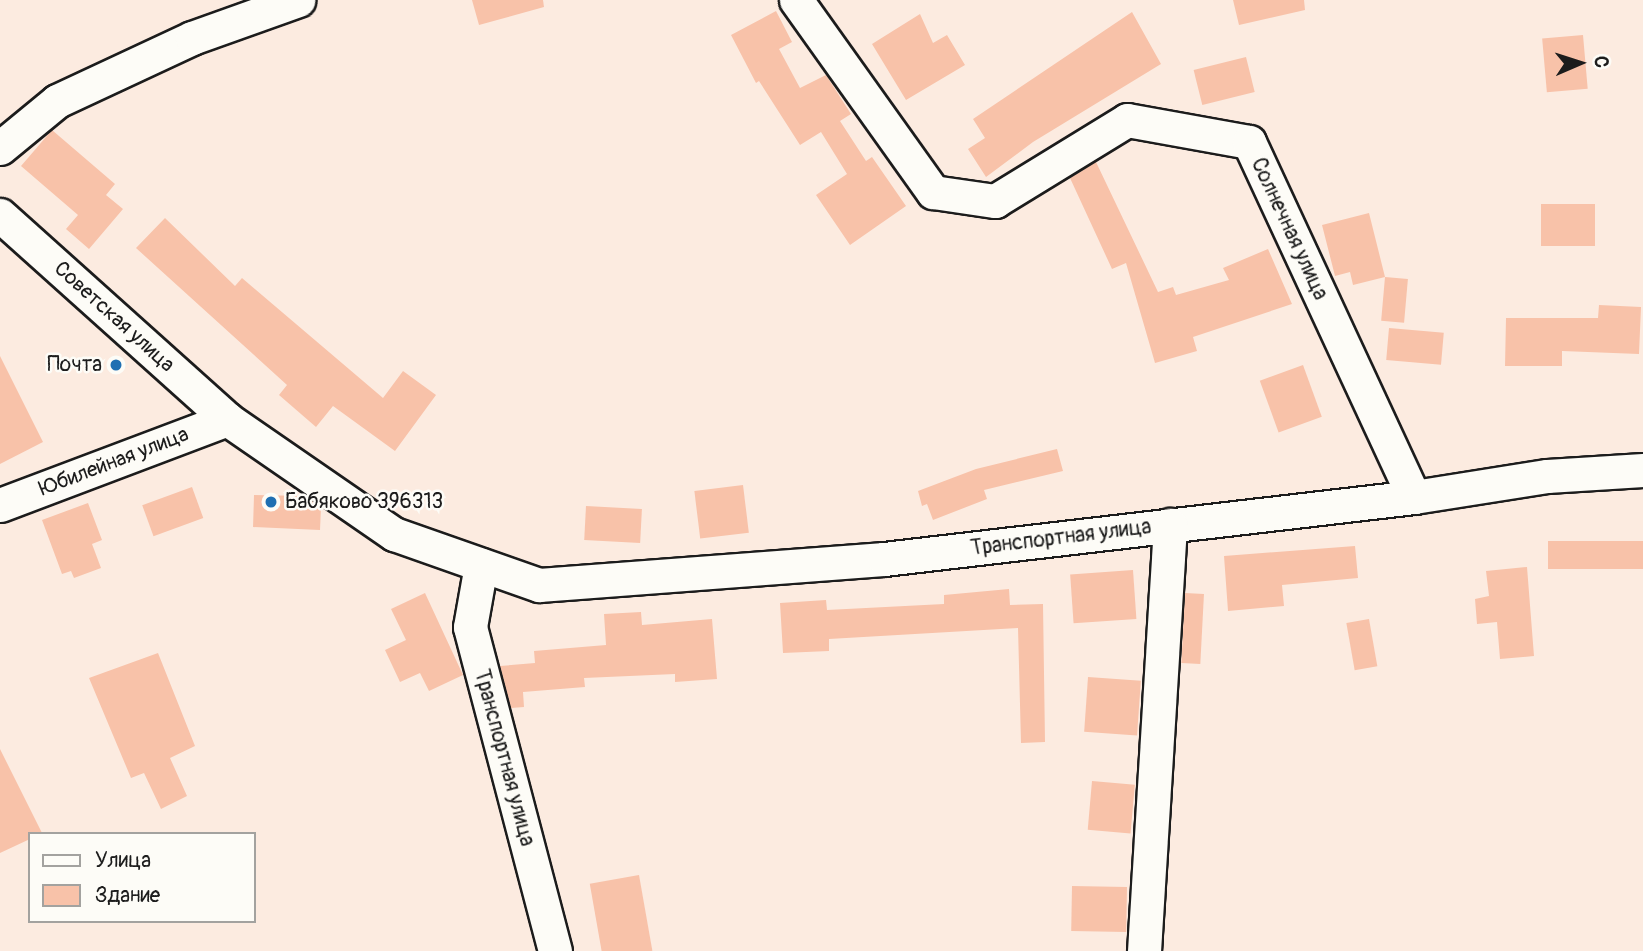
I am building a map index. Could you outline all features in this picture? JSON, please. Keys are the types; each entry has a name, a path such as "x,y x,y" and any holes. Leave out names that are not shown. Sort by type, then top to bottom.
{"street":[{"path":"0,148 57,101 192,38 298,0"},
{"name":"Солнечная улица","path":"796,0 933,192 995,201 1128,120 1249,142 1414,497"},
{"name":"Советская улица","path":"0,215 228,419"},
{"name":"Транспортная улица","path":"228,419 394,534 539,585 884,559 1414,497 1547,476 1643,470"},
{"name":"Юбилейная улица","path":"0,505 228,419"},
{"path":"1144,951 1170,526"},
{"name":"Транспортная улица","path":"481,565 470,627 555,951"}],"building":[{"path":"472,0 543,0 544,7 479,25"},
{"path":"1233,0 1304,0 1305,10 1239,25"},
{"path":"776,11 792,42 779,49 800,88 826,75 851,114 840,121 866,161 872,157 906,206 850,245 816,195 847,174 821,132 800,145 759,81 756,83 731,35"},
{"path":"1132,12 1161,64 1033,142 986,177 968,149 985,138 973,119"},
{"path":"920,14 933,43 947,35 965,65 906,100 872,44"},
{"path":"1583,35 1588,89 1547,92 1542,39"},
{"path":"1246,57 1255,92 1202,105 1194,70"},
{"path":"52,130 115,184 106,195 123,209 89,249 66,229 78,215 21,166"},
{"path":"1096,162 1158,292 1173,287 1176,295 1229,280 1223,268 1268,249 1292,304 1193,337 1197,351 1155,363 1126,263 1112,269 1070,178"},
{"path":"1541,204 1595,204 1595,246 1541,246"},
{"path":"1369,213 1385,277 1353,285 1350,272 1335,276 1322,225"},
{"path":"165,218 235,286 242,278 383,398 403,371 436,395 395,451 333,406 316,427 279,395 287,385 136,248"},
{"path":"1385,277 1408,279 1404,323 1381,321"},
{"path":"1599,305 1641,307 1639,354 1562,351 1562,366 1505,366 1506,318 1598,318"},
{"path":"1389,328 1444,333 1441,365 1386,360"},
{"path":"0,356 43,442 0,464"},
{"path":"1303,365 1322,417 1279,432 1260,381"},
{"path":"1057,449 1063,471 984,490 987,499 933,520 927,504 922,506 918,491 976,469"},
{"path":"743,485 749,533 700,539 694,491"},
{"path":"192,487 203,518 153,536 142,505"},
{"path":"254,495 305,496 321,507 320,530 253,527"},
{"path":"88,503 102,540 92,544 101,568 74,578 71,571 62,574 42,520"},
{"path":"586,506 642,509 640,543 584,540"},
{"path":"1548,541 1643,541 1643,569 1548,569"},
{"path":"1355,546 1358,578 1282,585 1284,606 1228,611 1224,556"},
{"path":"1527,567 1534,656 1500,659 1497,622 1477,624 1475,599 1489,596 1486,571"},
{"path":"1133,570 1136,619 1074,623 1070,574"},
{"path":"1009,589 1010,605 1043,604 1045,742 1021,743 1018,628 829,639 829,651 783,653 780,603 826,600 827,610 944,604 944,595"},
{"path":"425,593 463,675 429,691 420,673 400,682 385,650 406,640 391,609"},
{"path":"1185,593 1204,594 1200,664 1181,663"},
{"path":"641,612 642,625 712,619 717,679 675,682 675,674 584,678 585,687 523,692 524,707 511,708 500,666 535,663 534,651 606,645 604,614"},
{"path":"1369,619 1377,666 1355,670 1346,623"},
{"path":"158,653 195,746 170,758 187,796 161,809 144,773 131,778 89,678"},
{"path":"1088,677 1141,681 1137,736 1084,732"},
{"path":"0,749 42,832 28,832 28,840 0,853"},
{"path":"1092,781 1135,785 1131,834 1088,830"},
{"path":"639,875 652,951 602,951 590,884"},
{"path":"1072,886 1127,887 1126,932 1071,931"}],"place":[{"name":"Почта","path":"116,365"},
{"name":"Бабяково 396313","path":"271,502"}]}
